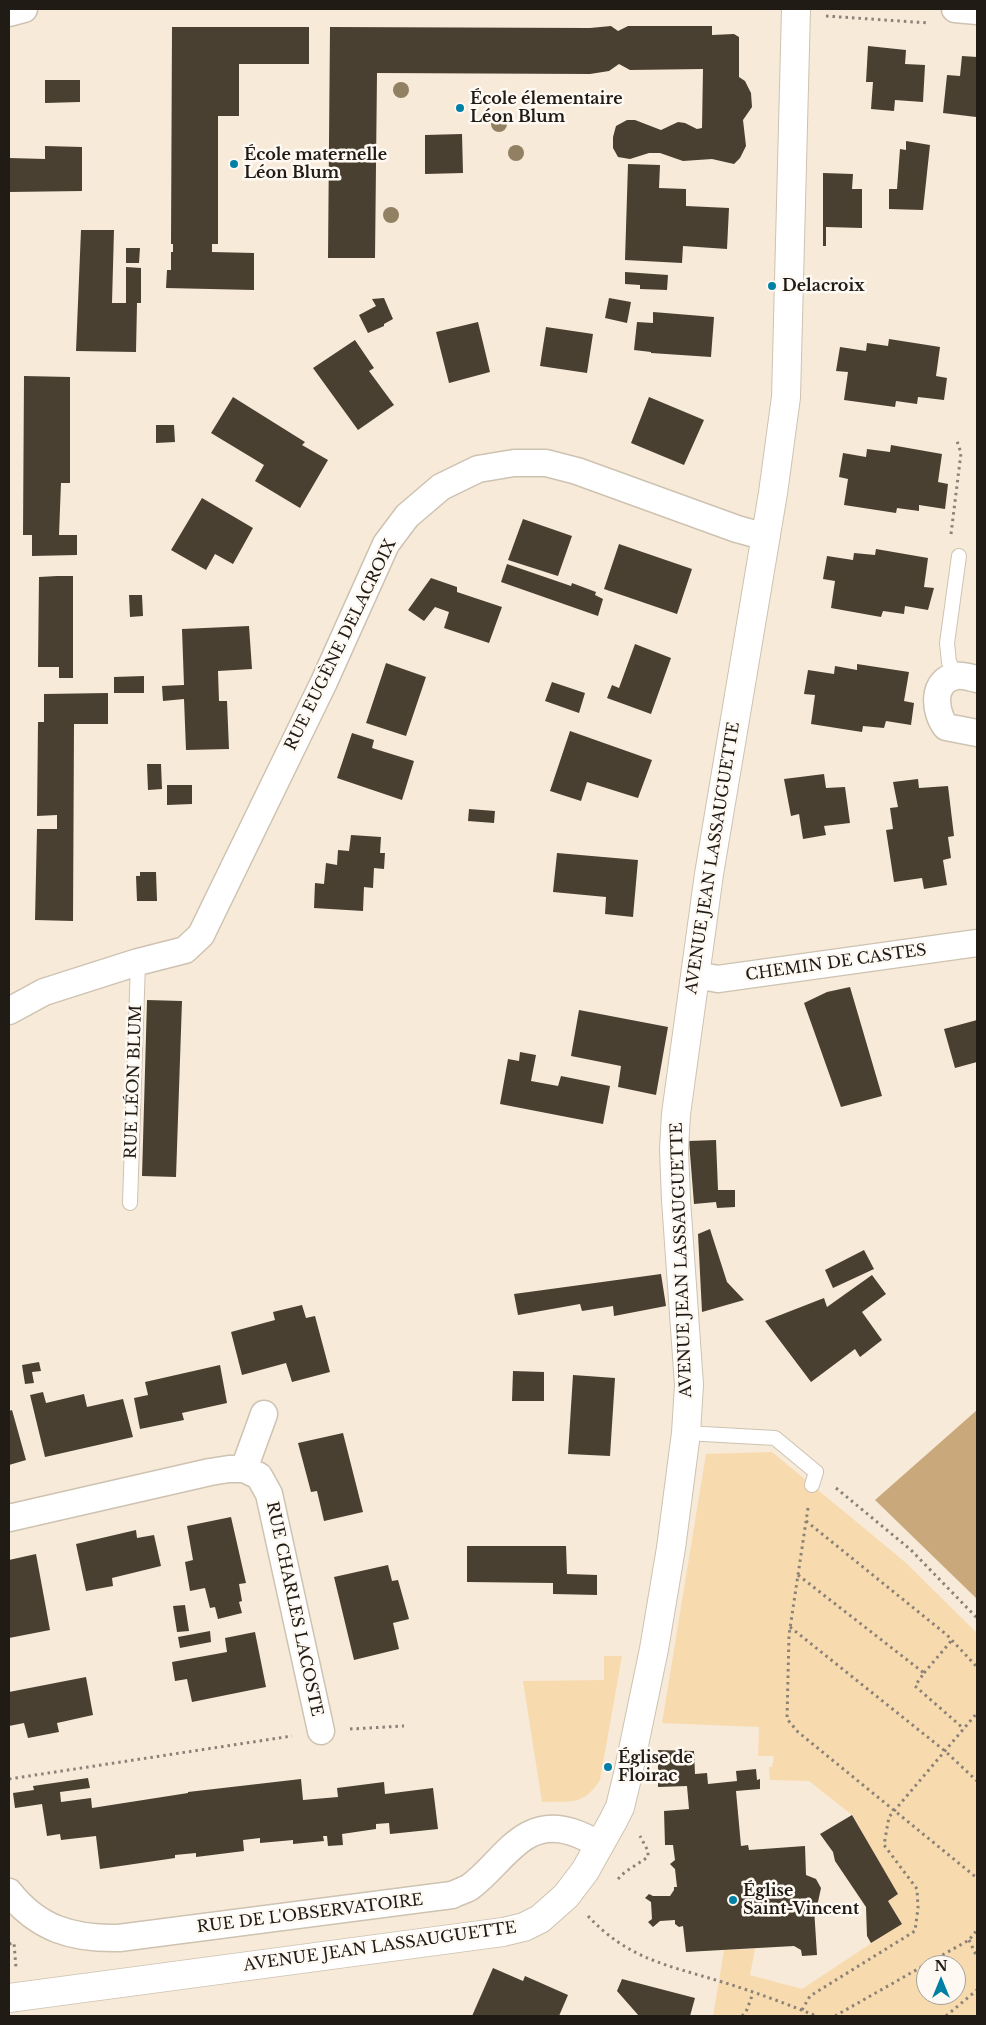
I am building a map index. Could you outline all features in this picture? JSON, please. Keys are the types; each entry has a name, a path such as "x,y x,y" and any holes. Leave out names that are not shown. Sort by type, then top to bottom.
{"street":[{"path":"9,13 24,9"},
{"path":"945,14 977,11"},
{"name":"AVENUE JEAN LASSAUGUETTE","path":"9,1998 503,1932 524,1927 540,1919 566,1896 585,1871 620,1807 646,1687 671,1548 686,1433 689,1385 674,1149 676,1114 709,874 782,436 786,398 796,17"},
{"name":"RUE EUGÈNE DELACROIX","path":"9,1010 44,992 138,962 185,950 201,934 319,690 386,544 407,516 441,487 478,469 514,463 546,463 577,471 737,529 766,536"},
{"path":"967,677 945,682 936,695 936,708 940,720 946,727 977,733"},
{"name":"CHEMIN DE CASTES","path":"695,975 718,979 977,943"},
{"path":"9,1518 210,1472 244,1469 264,1414"},
{"name":"RUE CHARLES LACOSTE","path":"244,1469 259,1476 269,1494 321,1731"},
{"name":"RUE DE L'OBSERVATOIRE","path":"9,1892 34,1918 54,1928 92,1938 119,1938 452,1895 469,1888 513,1844 524,1837 546,1830 571,1831 600,1845"}],"lane":[{"path":"959,556 947,643 949,662 967,677"},
{"name":"RUE LÉON BLUM","path":"130,1203 138,962"},
{"path":"686,1433 775,1438 816,1472 812,1485"}],"path":[{"path":"796,17 814,25 819,16 928,24 945,14"},
{"path":"956,438 961,453 950,531 959,556"},
{"path":"816,1472 910,1550 977,1618"},
{"path":"812,1485 790,1627 787,1719 798,1732 977,1878"},
{"path":"806,1521 952,1640 977,1667"},
{"path":"798,1575 924,1673"},
{"path":"790,1627 945,1751 977,1781"},
{"path":"952,1640 915,1686 964,1729"},
{"path":"802,2010 810,1996 915,1931 918,1908 917,1889 884,1844 889,1817 977,1713"},
{"path":"9,1779 321,1731 404,1726"},
{"path":"566,1896 594,1922 631,1951 674,1969 718,1981 816,2016"},
{"path":"835,2016 969,1940 977,1930"},
{"path":"969,1940 977,1957"},
{"path":"9,1944 14,1943 16,1968 9,1968"},
{"path":"946,2016 977,1990"},
{"path":"742,2016 746,2012 753,1993"}],"shaded area":[{"path":"977,1410 977,1599 875,1500"},
{"path":"772,1452 905,1562 977,1633 977,2016 713,2016 724,1950 755,1949 750,1975 802,1989 902,1923 888,1901 898,1894 852,1815 809,1781 770,1780 769,1767 772,1767 774,1756 758,1756 759,1727 662,1723 706,1454"},
{"path":"604,1656 622,1656 600,1780 582,1798 568,1801 542,1802 523,1681 604,1680"}],"building":[{"path":"611,26 618,31 628,26 712,26 712,35 734,34 739,37 739,77 745,81 751,93 752,107 743,120 746,146 740,158 734,164 712,159 683,161 660,153 649,153 630,159 618,157 613,148 616,126 627,120 635,120 661,130 678,122 697,129 702,128 703,69 630,70 619,64 609,71 590,74 377,73 375,258 328,258 330,27 590,28"},
{"path":"172,27 309,27 309,64 239,64 239,116 218,116 218,244 212,244 212,252 254,253 254,290 166,288 167,270 171,270 171,252 173,252 173,244 171,244"},
{"path":"868,46 906,50 905,64 925,65 923,102 895,100 894,111 871,109 873,82 866,82"},
{"path":"962,56 977,57 976,117 943,113 947,75 960,76"},
{"path":"45,80 80,80 80,102 45,103"},
{"path":"462,134 463,173 425,174 425,135"},
{"path":"906,141 930,145 923,210 889,209 889,189 897,189 900,149 906,150"},
{"path":"45,146 82,147 82,191 9,192 9,158 45,159"},
{"path":"628,164 660,165 659,188 686,189 686,206 729,208 727,249 683,246 682,263 625,260"},
{"path":"823,173 853,174 852,189 862,189 862,228 826,227 826,246 823,246"},
{"path":"81,230 114,230 112,303 126,303 126,267 141,268 141,303 137,303 136,352 76,351"},
{"path":"126,248 140,248 139,263 126,263"},
{"path":"625,272 668,275 667,290 640,289 640,285 625,284"},
{"path":"384,298 393,319 384,324 384,326 368,333 359,315 376,306 372,299"},
{"path":"609,298 631,302 627,323 605,318"},
{"path":"653,312 714,317 711,357 634,350 637,322 653,323"},
{"path":"478,322 490,372 449,383 436,332"},
{"path":"546,327 593,334 587,373 540,366"},
{"path":"889,339 940,347 936,376 947,378 944,400 918,397 917,404 896,401 895,407 844,400 848,372 836,371 840,347 866,351 867,343 888,346"},
{"path":"355,340 374,368 369,371 394,405 358,430 313,368"},
{"path":"24,376 70,377 70,483 61,483 59,535 77,535 77,555 32,556 32,535 23,535"},
{"path":"233,397 305,442 302,445 328,460 300,508 255,481 264,465 211,433"},
{"path":"649,397 704,420 684,465 631,443"},
{"path":"156,425 174,425 175,442 156,443"},
{"path":"891,445 942,454 938,482 948,484 945,509 919,505 919,511 897,508 896,513 844,505 848,479 839,477 843,453 866,457 867,449 890,452"},
{"path":"202,498 253,528 233,564 215,554 206,570 171,550"},
{"path":"523,519 572,536 558,576 508,560"},
{"path":"619,544 692,569 677,614 604,589"},
{"path":"876,549 928,558 924,587 934,588 928,610 905,606 904,614 883,611 881,617 831,608 835,581 823,579 827,556 853,560 854,553 875,555"},
{"path":"507,564 571,586 572,583 596,592 595,595 603,599 598,616 501,582"},
{"path":"73,576 73,678 59,678 59,667 38,667 39,577"},
{"path":"431,578 457,587 457,592 502,607 489,643 444,628 449,612 435,607 424,621 408,610"},
{"path":"129,595 142,595 143,616 130,617"},
{"path":"249,626 252,669 218,671 219,701 227,701 229,749 186,750 184,699 163,701 162,686 184,685 182,629"},
{"path":"635,644 671,658 651,714 607,698 612,685 619,688"},
{"path":"386,663 426,677 406,736 366,723"},
{"path":"857,664 909,672 904,701 914,703 911,725 886,721 884,728 863,726 862,732 811,724 815,695 804,694 808,670 834,674 835,666 857,670"},
{"path":"144,676 144,693 114,693 114,677"},
{"path":"552,682 585,693 579,713 545,701"},
{"path":"108,693 108,724 74,724 73,921 35,920 37,829 57,829 57,815 37,816 38,722 44,722 44,694"},
{"path":"570,731 652,760 638,798 587,782 581,801 550,791"},
{"path":"352,733 374,740 372,748 414,761 402,800 337,778"},
{"path":"147,764 161,764 162,789 148,790"},
{"path":"824,774 826,788 845,787 850,823 824,826 826,835 803,839 799,814 791,816 784,779"},
{"path":"918,779 919,788 948,786 954,836 948,837 951,858 943,860 947,885 924,889 922,878 894,882 886,830 893,829 890,808 898,807 893,782"},
{"path":"167,785 192,785 192,804 167,805"},
{"path":"469,809 495,811 494,823 468,821"},
{"path":"351,835 381,837 380,853 385,853 384,869 374,868 373,888 364,887 363,911 314,908 315,883 324,884 326,863 337,865 338,850 349,851"},
{"path":"557,853 638,860 633,917 605,914 606,897 553,892"},
{"path":"140,872 156,872 157,901 137,901 136,876 140,876"},
{"path":"850,987 882,1096 841,1107 804,1003 827,992"},
{"path":"147,1000 182,1001 176,1177 142,1176"},
{"path":"579,1010 668,1027 656,1095 618,1087 621,1066 571,1056"},
{"path":"977,1020 977,1062 955,1068 944,1029"},
{"path":"520,1052 536,1055 531,1081 558,1086 561,1076 610,1086 603,1124 500,1104 508,1059 519,1061"},
{"path":"716,1140 718,1190 735,1190 735,1207 717,1208 716,1202 694,1204 689,1141"},
{"path":"710,1229 727,1282 744,1300 702,1312 698,1234"},
{"path":"864,1250 874,1269 833,1288 825,1270"},
{"path":"661,1274 666,1306 614,1316 613,1306 582,1311 580,1304 518,1315 514,1294"},
{"path":"872,1275 886,1294 862,1312 882,1340 860,1357 855,1349 811,1382 765,1321 824,1298 827,1307"},
{"path":"302,1305 306,1318 315,1316 330,1372 292,1382 286,1363 242,1375 231,1332 275,1320 273,1312"},
{"path":"39,1362 41,1371 32,1372 34,1383 25,1384 22,1365"},
{"path":"220,1365 227,1403 182,1413 184,1420 140,1429 134,1398 148,1395 145,1382"},
{"path":"513,1371 544,1372 544,1401 512,1401"},
{"path":"573,1375 615,1378 610,1456 568,1454"},
{"path":"43,1392 46,1403 84,1394 87,1407 123,1399 133,1437 45,1457 30,1395"},
{"path":"12,1410 26,1460 9,1465 9,1411"},
{"path":"343,1433 363,1512 324,1521 317,1491 311,1492 298,1443"},
{"path":"231,1517 246,1583 239,1584 242,1601 239,1602 242,1613 218,1619 215,1607 210,1608 205,1588 190,1591 185,1562 193,1560 187,1526"},
{"path":"136,1530 137,1538 154,1535 161,1566 112,1578 113,1586 86,1591 76,1544"},
{"path":"467,1546 566,1546 567,1574 597,1575 597,1595 553,1594 553,1583 467,1582"},
{"path":"36,1554 50,1630 9,1638 9,1560"},
{"path":"388,1565 392,1581 398,1580 409,1619 393,1623 399,1649 354,1660 334,1577"},
{"path":"185,1605 189,1631 177,1632 173,1606"},
{"path":"210,1631 211,1642 180,1648 178,1637"},
{"path":"255,1632 266,1687 192,1702 187,1679 175,1681 172,1662 227,1652 225,1638"},
{"path":"86,1677 93,1715 57,1723 59,1732 28,1738 24,1723 9,1726 9,1692"},
{"name":"Église Saint-Vincent","path":"658,1750 694,1751 695,1774 707,1773 708,1784 737,1781 736,1771 756,1769 757,1780 760,1779 760,1789 736,1791 741,1846 748,1845 749,1850 805,1846 806,1875 816,1879 821,1888 818,1902 814,1908 817,1955 802,1956 801,1950 794,1946 686,1952 683,1926 679,1927 675,1924 675,1920 660,1921 653,1927 648,1922 652,1919 651,1902 645,1898 649,1894 653,1896 670,1896 674,1887 677,1887 675,1869 670,1864 675,1860 673,1845 665,1845 664,1811 689,1809 687,1786 658,1787"},
{"path":"88,1778 90,1788 60,1792 61,1802 91,1798 92,1808 188,1792 301,1779 303,1800 338,1797 337,1788 384,1782 385,1794 433,1788 438,1829 390,1834 389,1823 376,1824 376,1829 342,1834 343,1845 328,1846 327,1836 323,1836 324,1841 293,1844 293,1840 260,1843 260,1838 243,1840 244,1851 196,1857 196,1853 175,1855 175,1858 100,1869 96,1836 61,1840 60,1834 47,1836 42,1804 15,1808 13,1793 34,1790 33,1786"},
{"path":"852,1815 898,1894 888,1901 902,1924 871,1943 867,1936 866,1907 835,1861 833,1852 820,1834"},
{"path":"493,1968 523,1981 525,1976 568,1995 559,2016 472,2016"},
{"path":"622,1979 695,1998 690,2016 639,2016 617,1991"}],"place":[{"name":"École élementaire Léon Blum","path":"460,108"},
{"name":"École maternelle Léon Blum","path":"234,164"},
{"name":"Delacroix","path":"772,286"},
{"name":"Église de Floirac","path":"608,1767"},
{"name":"Église Saint-Vincent","path":"733,1900"}]}
